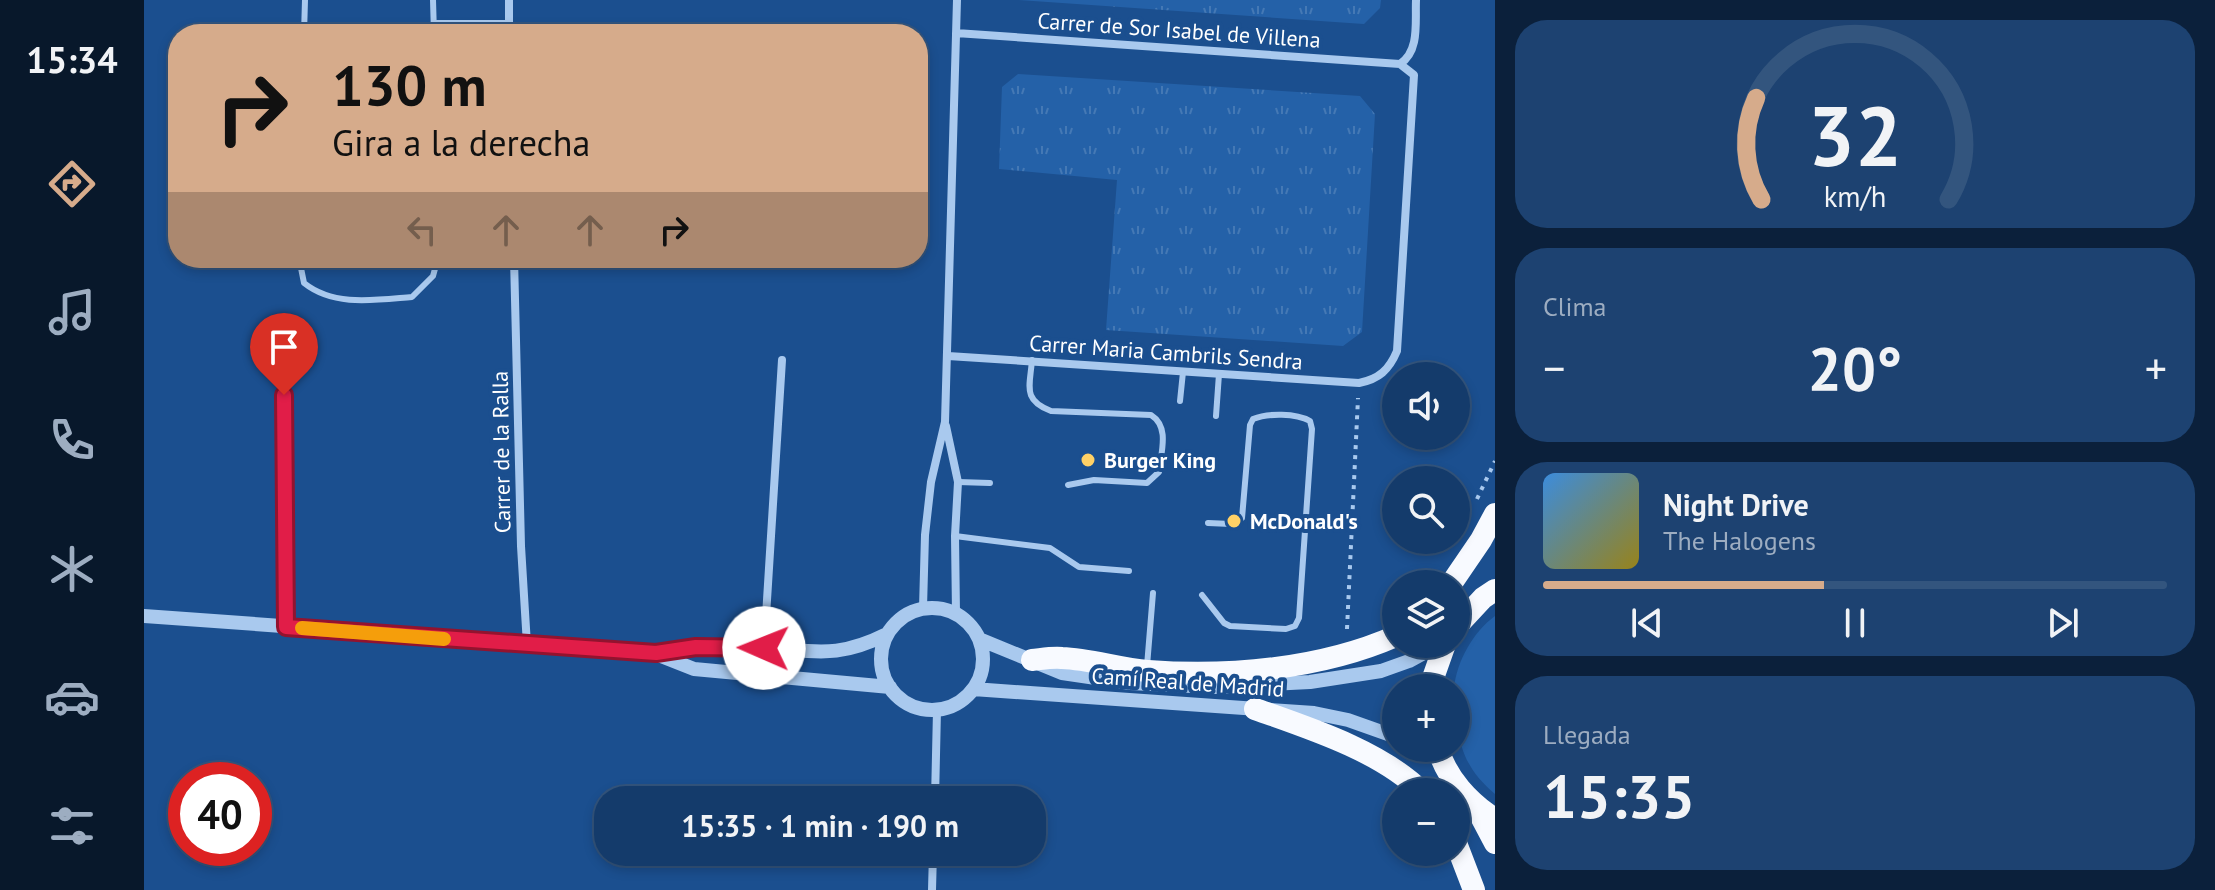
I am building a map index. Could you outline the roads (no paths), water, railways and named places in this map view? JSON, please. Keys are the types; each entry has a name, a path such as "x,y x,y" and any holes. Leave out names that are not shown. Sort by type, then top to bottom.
{"highway":[{"path":"1461,570 1495,514"},
{"path":"1470,612 1495,590"},
{"path":"1032,660 1063,658 1147,671 1211,672 1310,662 1382,642"},
{"path":"1255,709 1379,761 1408,778"},
{"path":"1441,762 1456,784 1486,814 1495,843"},
{"path":"1465,866 1474,890"}],"street":[{"path":"509,0 509,23"},
{"path":"923,608 925,535 931,482 945,422 957,0"},
{"path":"1400,64 1413,49 1416,0"},
{"name":"Carrer de Sor Isabel de Villena","path":"956,33 1400,64"},
{"name":"Carrer Maria Cambrils Sendra","path":"948,356 1359,383 1381,376 1391,365 1397,351 1414,75 1400,64"},
{"name":"Carrer de la Ralla","path":"514,268 521,546 527,645"},
{"path":"764,648 782,360"},
{"path":"945,422 958,482 956,614"},
{"path":"923,608 942,608 956,614 970,624 979,639 983,660 973,689 958,703 937,710 909,704 890,687 881,663 887,634 907,614 923,608"},
{"path":"144,616 656,653 696,647 839,652 863,646 887,634"},
{"name":"Camí Real de Madrid","path":"979,639 1062,673 1130,683 1214,687 1310,682 1381,671 1415,658"},
{"path":"656,653 694,669 890,687"},
{"name":"Camí Real de Madrid","path":"973,689 1314,713 1348,720 1382,732"},
{"path":"935,786 937,710"},
{"path":"932,890 933,866"}],"lane":[{"path":"304,24 305,0"},
{"path":"433,0 434,23 509,23"},
{"path":"301,268 304,283 316,293 335,299 412,297 433,276 435,268"},
{"path":"284,337 286,627"},
{"path":"1032,360 1029,394 1036,406 1051,411 1151,415 1159,420 1163,428 1159,472 1147,483 1094,480 1068,485"},
{"path":"1180,401 1183,372"},
{"path":"1216,416 1219,374"},
{"path":"1202,595 1224,623 1230,626 1286,629 1295,626 1299,618 1312,429 1310,421 1302,416 1261,416 1253,419 1242,518 1231,524 1208,523"},
{"path":"958,482 990,483"},
{"path":"955,536 1050,548 1079,567 1129,571"},
{"path":"1147,671 1153,593"}],"place":[{"name":"Burger King","path":"1088,460"},
{"name":"McDonald's","path":"1234,521"}]}
